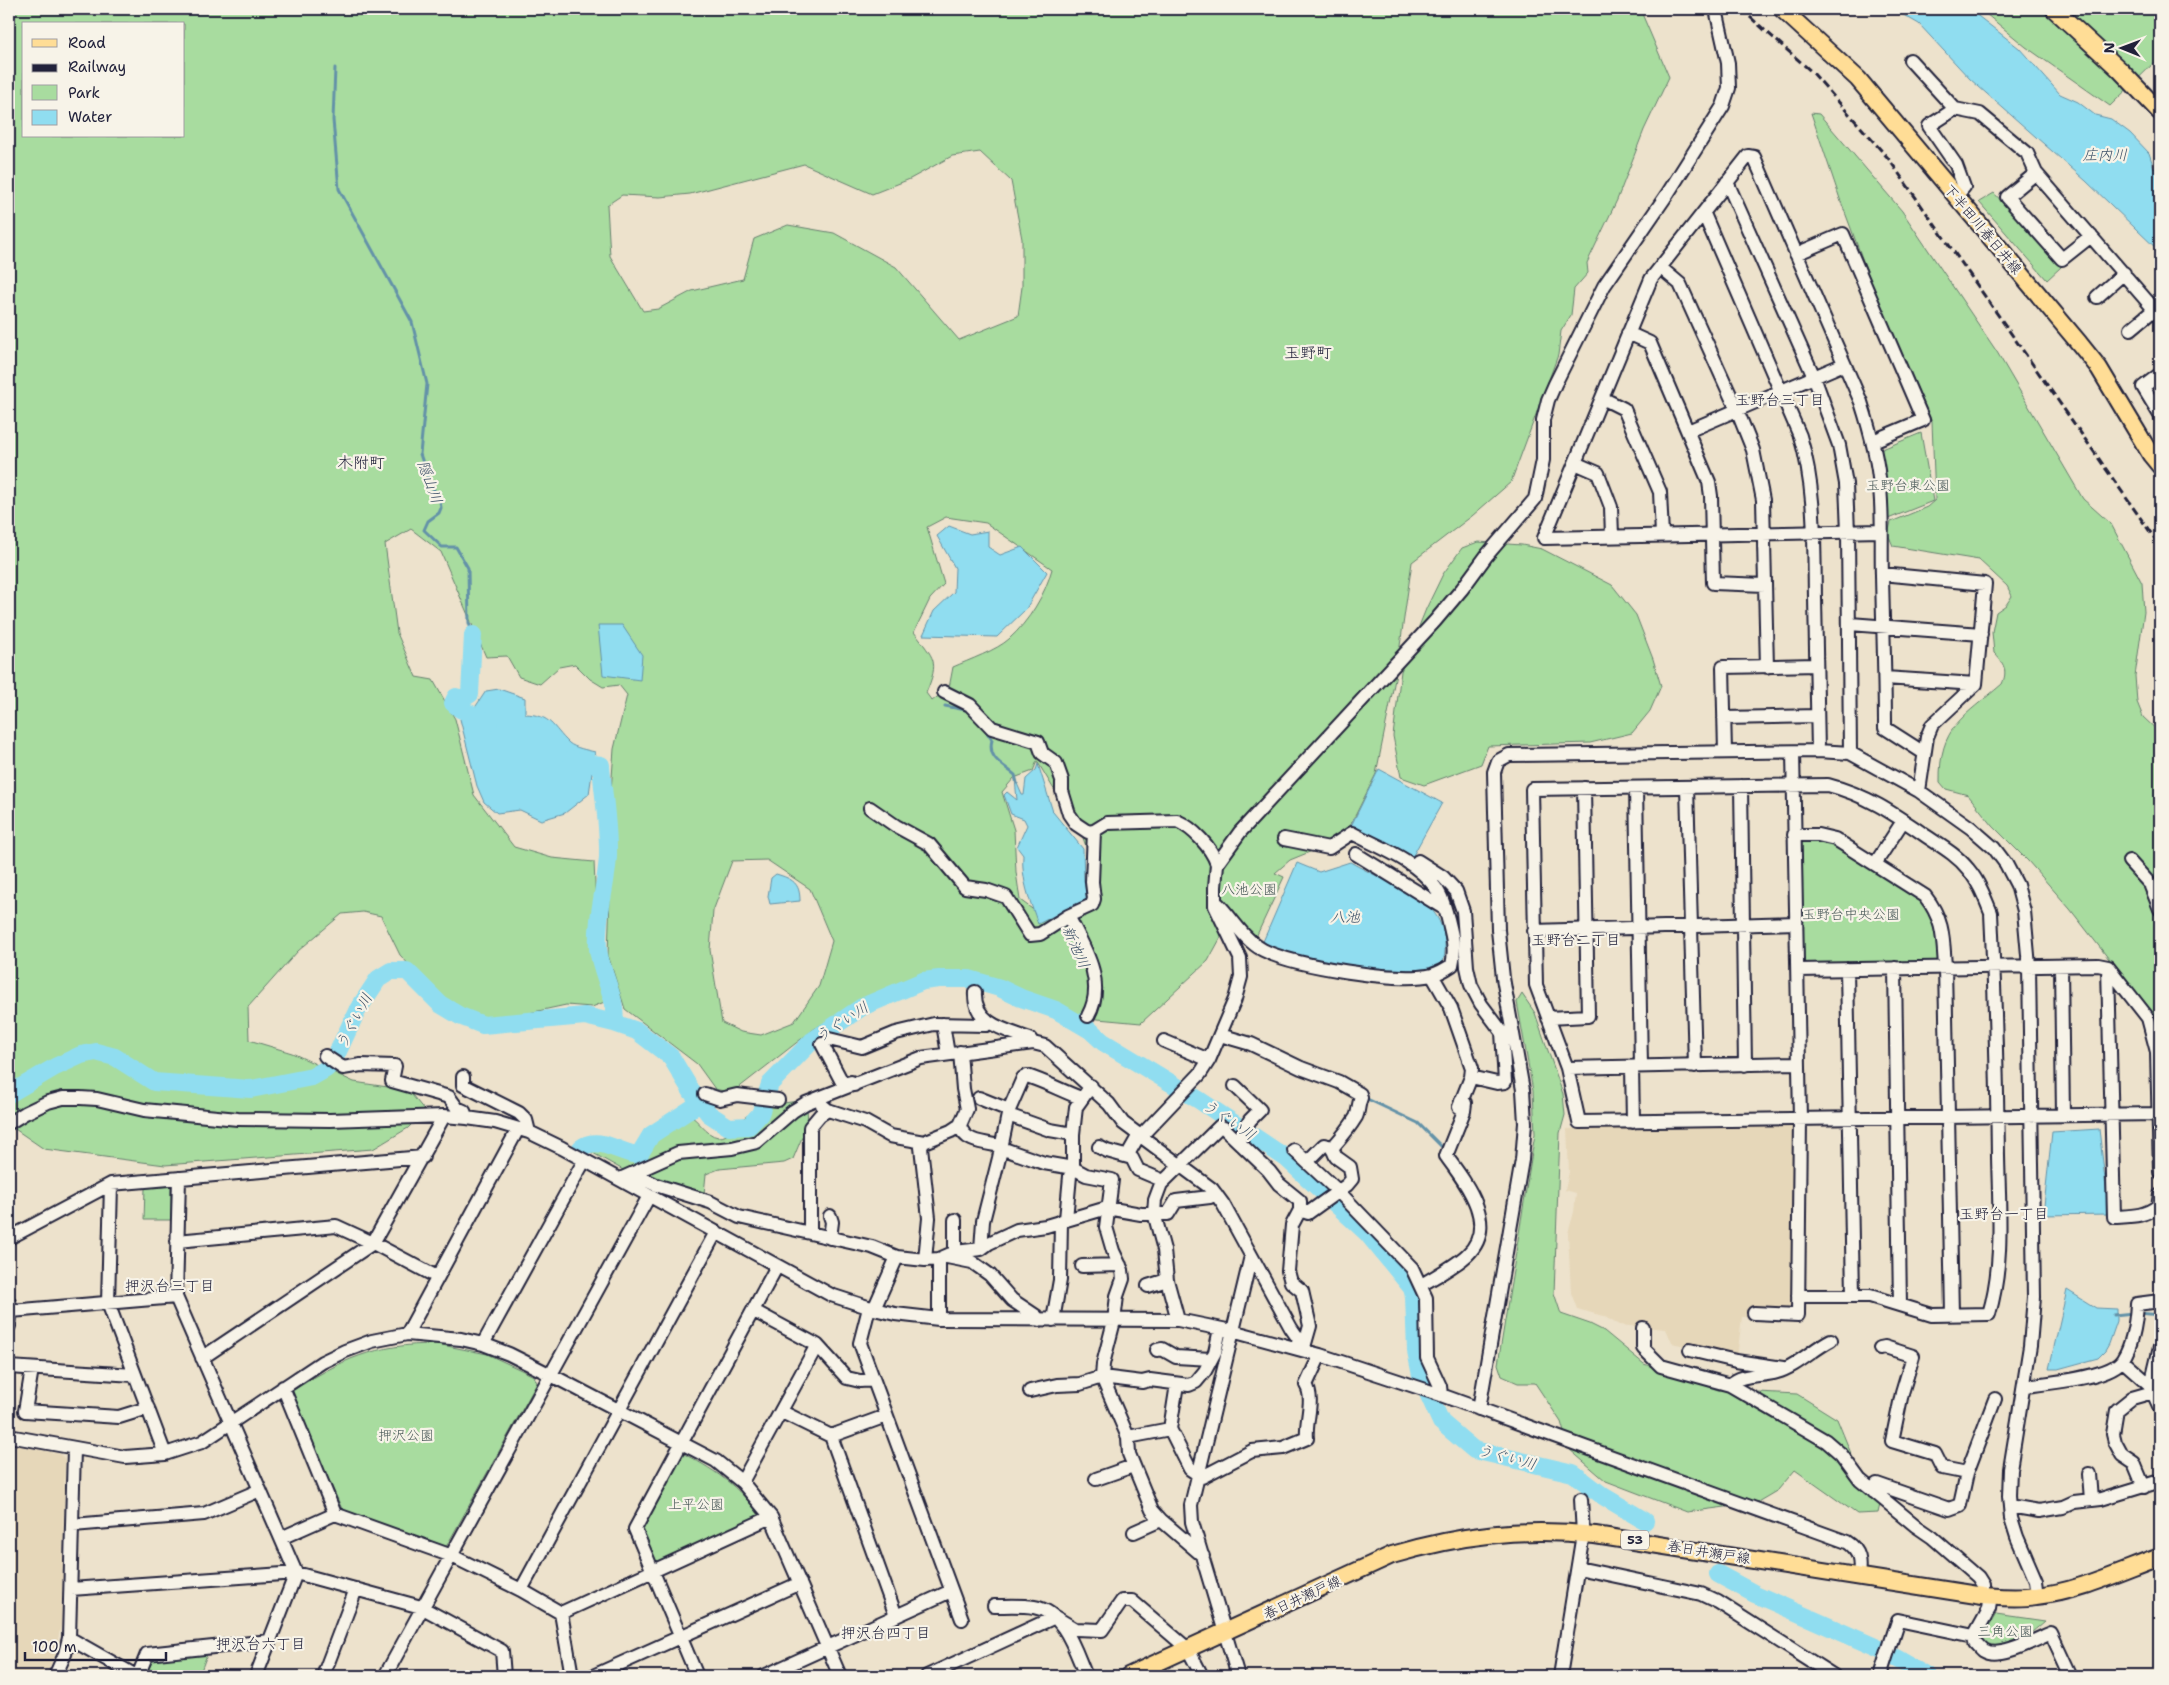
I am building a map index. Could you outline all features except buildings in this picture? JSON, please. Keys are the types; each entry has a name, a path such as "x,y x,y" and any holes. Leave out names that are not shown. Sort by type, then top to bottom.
{"main road":[{"name":"下半田川春日井線","path":"1782,9 1858,79 2099,368 2151,456 2160,466"},
{"path":"2054,9 2120,70 2160,112"},
{"name":"春日井瀬戸線","path":"1128,1676 1392,1555 1432,1543 1470,1536 1512,1532 1583,1534 1987,1596 2038,1596 2067,1590 2160,1557"}],"street":[{"path":"1217,864 1240,832 1436,621 1487,555 1535,499 1543,460 1543,420 1548,400 1555,384 1604,286 1668,193 1723,106 1728,88 1728,64 1717,9"},
{"path":"1910,60 1955,109 1980,114 2027,153 2036,173 2158,312 2131,329"},
{"path":"1955,109 1929,126 1956,165 1964,187 1956,196"},
{"path":"1881,531 1544,538 1651,280 1748,156 1754,157 1861,402 1873,441 1880,487 1885,678 1885,728 1924,754"},
{"path":"2036,173 2007,197 2062,259 2091,236"},
{"path":"1727,182 1814,377 1840,451 1846,484 1848,532 1850,753"},
{"path":"1704,214 1782,391 1808,462 1812,489 1814,533 1818,751"},
{"path":"1796,254 1843,234 1924,420 1873,441"},
{"path":"1661,268 1680,284 1737,410 1759,474 1763,500 1764,585 1768,667"},
{"path":"2096,298 2124,273"},
{"path":"1628,333 1650,343 1709,482 1713,583 1764,585"},
{"path":"1688,431 1844,364"},
{"path":"2160,374 2143,387 2160,416"},
{"path":"1602,398 1624,409 1660,492 1662,535"},
{"path":"1575,463 1598,473 1611,507 1612,536"},
{"path":"1882,574 1985,584 1976,684 1932,725 1926,737 1920,791"},
{"path":"1850,624 1981,634"},
{"path":"1725,752 1723,667 1816,665"},
{"path":"1885,678 1976,684"},
{"path":"944,692 970,705 992,728 1038,742 1042,753 1056,763 1062,780 1064,800 1069,814 1076,824 1088,832 1094,831 1107,823 1177,820 1187,825 1213,855 1217,864 1215,906 1240,958 1240,977 1235,999 1209,1060 1200,1074 1177,1100 1140,1135 1127,1156"},
{"path":"1724,718 1817,716"},
{"path":"1471,1077 1497,1083 1505,1082 1508,1031 1498,930 1494,772 1498,761 1508,755 1818,751 1850,753 1920,791 1972,828 1994,848 2006,864 2017,885 2024,911 2028,966 2034,1297 2025,1386 2010,1469 2010,1506 2017,1537 2036,1581 2038,1596"},
{"path":"1754,1313 1798,1316 1800,1119 1793,752"},
{"path":"1798,1296 1870,1296 1932,1315 1989,1314 1995,1292 1999,1258 1998,1115 1991,914 1981,888 1970,870 1958,858 1876,802 1828,784 1532,790 1536,984 1567,1068 1579,1122 1633,1122 1998,1115 2030,1115 2063,1114 2159,1114"},
{"path":"1740,786 1745,1064"},
{"path":"1687,787 1695,1066"},
{"path":"1548,1018 1588,1016 1584,788"},
{"path":"1633,1122 1639,928 1636,788"},
{"path":"870,808 896,826 929,844 965,887 986,890 1006,897 1030,935 1040,934 1068,916 1092,905 1094,899 1092,882 1094,831"},
{"path":"1875,864 1903,821"},
{"path":"1215,900 1245,936 1262,950 1278,956 1326,969 1404,977 1432,975 1452,965 1454,954 1452,934 1445,909 1436,887 1414,866 1352,833 1329,848 1284,839"},
{"path":"1794,835 1818,835 1835,839 1925,896 1936,909 1943,928 1952,1314"},
{"path":"1356,854 1445,909"},
{"path":"1414,866 1418,861 1443,877 1456,891 1463,911 1467,967 1471,985 1481,1004 1508,1031 1523,1090 1525,1123 1522,1160 1479,1409"},
{"path":"2129,861 2150,884 2160,909"},
{"path":"1068,916 1089,958 1096,980 1096,992 1092,1009 1088,1016"},
{"path":"1534,931 1796,923"},
{"path":"1798,970 2098,965 2108,967 2148,1018 2157,1052 2160,1172"},
{"path":"2061,966 2063,1114"},
{"path":"2108,967 2114,1216 2138,1216 2149,1213 2158,1206 2160,1195"},
{"path":"1896,968 1900,1305"},
{"path":"1847,969 1853,1295"},
{"path":"1421,1284 1467,1255 1480,1238 1480,1223 1474,1198 1446,1156 1464,1112 1465,1103 1460,1105 1471,1077 1472,1068 1451,1008 1432,975"},
{"path":"975,992 978,1012 990,1023 1030,1039 1033,1043"},
{"path":"854,1085 851,1082 843,1084 826,1042 862,1047 896,1033 934,1024 986,1025 990,1023"},
{"path":"817,1100 828,1110 865,1122 890,1136 924,1142 951,1131 960,1125 967,1110 962,1084 963,1071 943,1024"},
{"path":"1220,1035 1251,1044 1301,1068 1339,1082 1360,1094 1361,1098 1357,1106 1357,1115 1332,1148 1336,1157 1350,1167 1352,1179 1308,1213 1300,1210"},
{"path":"1164,1041 1209,1060"},
{"path":"620,1180 678,1153 732,1148 757,1142 793,1110 903,1064 954,1053 1033,1043 1045,1046 1109,1104 1124,1123 1212,1189 1291,1328 1306,1349"},
{"path":"325,1056 343,1068 361,1065 395,1066 392,1081 449,1097 457,1108 464,1111 467,1118"},
{"path":"1567,1068 1798,1063"},
{"path":"981,1249 984,1221 1008,1113 1023,1078 1027,1076 1051,1083 1056,1088 1081,1098"},
{"path":"407,1334 437,1277 524,1131 526,1120 519,1113 463,1086 463,1077"},
{"path":"1053,1320 1060,1280 1064,1220 1070,1176 1074,1168 1073,1134 1076,1107 1090,1086"},
{"path":"1235,1086 1260,1110 1250,1120 1241,1136"},
{"path":"706,1094 720,1099 737,1095 778,1100"},
{"path":"9,1124 25,1113 48,1102 63,1098 98,1099 144,1110 238,1118 330,1120 444,1116 495,1122 524,1131 584,1161 831,1295 872,1309 895,1314 939,1319 1178,1320 1306,1349 1441,1395 1847,1542 1855,1547 1860,1558 1859,1576"},
{"path":"979,1098 1008,1113 1050,1130 1073,1134"},
{"path":"810,1233 810,1128 828,1110"},
{"path":"202,1358 373,1243 423,1157 444,1116"},
{"path":"960,1125 964,1133 973,1140 1001,1147 1044,1163 1074,1168 1086,1175 1112,1180 1106,1227 1123,1279 1117,1296 1114,1321 1103,1364 1102,1376 1128,1437 1129,1454 1133,1466 1142,1481 1152,1510 1203,1556"},
{"path":"1178,1320 1167,1280 1164,1250 1154,1213 1155,1200 1164,1181 1203,1141 1222,1127 1269,1171 1279,1184 1298,1198 1300,1210 1292,1225 1288,1271 1291,1282 1302,1291 1310,1326 1306,1349"},
{"path":"924,1142 921,1151 929,1218 925,1260"},
{"path":"1307,1162 1324,1145 1333,1147"},
{"path":"1099,1147 1132,1158 1138,1170 1164,1181"},
{"path":"1294,1150 1401,1254 1412,1268 1426,1298 1427,1358 1440,1386 1441,1395"},
{"path":"9,1238 111,1184 423,1157"},
{"path":"483,1344 584,1161"},
{"path":"633,1174 656,1185 710,1202 739,1217 872,1247 897,1257 925,1260 981,1249 1017,1230 1107,1208 1141,1214 1168,1214 1176,1201 1210,1197 1216,1194"},
{"path":"179,1178 176,1297 296,1573 256,1676"},
{"path":"111,1184 108,1303 165,1454"},
{"path":"385,1676 649,1196"},
{"path":"830,1216 832,1222 830,1238"},
{"path":"939,1319 946,1256 955,1220"},
{"path":"177,1241 336,1226 373,1243 437,1277"},
{"path":"521,1590 716,1232"},
{"path":"946,1256 972,1262 990,1276 1012,1300 1039,1320"},
{"path":"1238,1676 1192,1522 1191,1505 1226,1330 1251,1256"},
{"path":"897,1257 872,1309 860,1343 962,1619"},
{"path":"1082,1266 1120,1265"},
{"path":"697,1676 635,1529 777,1266"},
{"path":"1148,1286 1167,1280"},
{"path":"9,1326 10,1307 108,1303 176,1297"},
{"path":"2025,1386 2106,1372 2123,1361 2136,1328 2137,1304 2160,1301"},
{"path":"754,1311 817,1345 847,1378 860,1381 873,1380"},
{"path":"1643,1328 1643,1348 1661,1366 1730,1385 1826,1441 1841,1454 1860,1480 1916,1526 1932,1536 1978,1577 1987,1596 1989,1609 1974,1636 1975,1642 1983,1650 1993,1653 2004,1652 2051,1633 2071,1676"},
{"path":"1030,1391 1057,1385 1080,1384 1102,1376 1142,1382 1150,1380 1189,1385 1196,1382 1226,1330"},
{"path":"9,1436 125,1457 165,1454 202,1442 322,1362 372,1341 407,1334 483,1344 509,1354 716,1460 742,1482 771,1517 840,1676"},
{"path":"1730,1385 1736,1379 1788,1369 1814,1349 1831,1340"},
{"path":"742,1482 817,1345"},
{"path":"1880,1348 1885,1347 1913,1356 1902,1393 1892,1441 1935,1454 1942,1468 1967,1473"},
{"path":"2160,1347 2152,1381 2160,1408"},
{"path":"1157,1350 1162,1349 1176,1357 1211,1359"},
{"path":"1690,1350 1736,1361 1788,1369"},
{"path":"1177,1384 1170,1429 1190,1469 1202,1477 1252,1452 1283,1448 1307,1438 1306,1424 1309,1390 1306,1385 1320,1355"},
{"path":"2123,1361 2153,1388"},
{"path":"9,1367 134,1375"},
{"path":"32,1369 25,1411 119,1417 148,1408"},
{"path":"283,1387 335,1514"},
{"path":"2144,1487 2134,1463 2122,1455 2113,1434 2117,1410 2132,1398 2153,1388"},
{"path":"1874,1492 1877,1484 1949,1510 1960,1505 1967,1473 1995,1399"},
{"path":"782,1412 831,1436 896,1616"},
{"path":"831,1436 886,1416"},
{"path":"1128,1437 1170,1429"},
{"path":"55,1676 65,1654 69,1638 74,1449"},
{"path":"1096,1479 1133,1466"},
{"path":"2089,1474 2091,1500"},
{"path":"2010,1506 2039,1511 2063,1507 2074,1502 2100,1499 2160,1482"},
{"path":"72,1525 204,1514 260,1490"},
{"path":"1560,1676 1583,1534 1581,1499"},
{"path":"280,1538 335,1514 452,1556 521,1590 561,1613"},
{"path":"561,1613 771,1517"},
{"path":"1134,1532 1161,1520"},
{"path":"1578,1568 1702,1594 1718,1602 1834,1676"},
{"path":"71,1589 296,1573 421,1608 502,1652 504,1676"},
{"path":"592,1676 681,1638 800,1583"},
{"path":"323,1676 356,1589"},
{"path":"764,1676 951,1591"},
{"path":"994,1606 1035,1607 1075,1629 1102,1630 1122,1601 1132,1601 1188,1649 1202,1676"},
{"path":"561,1613 572,1676"},
{"path":"927,1676 1055,1617"},
{"path":"1055,1617 1068,1635 1086,1676"},
{"path":"1880,1676 1898,1620 1974,1636"},
{"path":"69,1638 137,1676 147,1654 270,1641"}],"shaded area":[{"path":"1681,1125 1793,1125 1796,1311 1742,1317 1737,1358 1672,1343 1666,1329 1619,1325 1603,1316 1577,1309 1571,1293 1568,1233 1574,1212 1576,1193 1565,1190 1569,1172 1567,1129"},
{"path":"9,1444 60,1454 65,1459 61,1625 54,1658 45,1676 9,1676"}],"green space":[{"name":"八池公園","path":"9,9 1640,9 1669,77 1644,130 1617,200 1587,263 1588,273 1574,289 1571,315 1561,331 1558,355 1511,482 1472,516 1412,562 1396,674 1376,774 1344,838 1290,860 1275,873 1284,877 1256,937 1249,933 1233,915 1208,961 1141,1023 1076,1017 1009,987 954,973 894,986 842,1012 814,1029 732,1093 715,1089 697,1064 625,1009 608,955 612,836 611,792 614,749 627,695 619,685 603,687 590,679 575,664 559,667 540,684 519,677 507,656 486,657 441,552 411,529 385,544 397,633 416,677 433,680 455,719 474,795 514,847 552,858 594,862 596,907 592,950 607,1001 592,1007 566,1005 496,1020 472,1017 445,1003 400,955 381,916 363,912 342,914 298,951 248,1007 249,1040 292,1053 354,1082 408,1090 425,1111 408,1128 373,1149 165,1165 44,1149 9,1125","holes":["980,152 1011,181 1022,239 1022,287 1018,316 959,340 896,267 834,233 788,225 754,239 743,279 692,291 658,309 643,311 610,256 607,205 622,195 660,197 690,194 804,164 872,194 910,179 952,156","946,517 986,523 1052,569 1041,598 1030,616 1016,632 997,647 953,667 949,688 932,701 926,693 933,673 933,660 914,632 930,599 944,584 927,527","1037,761 1083,838 1095,871 1092,903 1069,916 1043,917 1020,900 1016,872 1014,830 1002,792 1014,778 1033,771","767,860 810,889 832,941 819,986 794,1022 761,1035 741,1032 722,1023 710,950 713,911 732,861"]},
{"path":"1980,9 2160,9 2160,57 2110,106 2026,47"},
{"path":"1811,113 1819,114 1902,211 1997,352 2083,499 2111,524 2142,583 2144,612 2135,676 2137,702 2143,717 2160,733 2160,1029 2137,995 2070,909 2028,861 1993,826 1968,795 1946,789 1940,782 1941,763 1949,735 1965,715 2002,684 2004,679 2005,671 2003,664 1994,653 1992,632 1996,612 2006,605 2012,596 2007,586 1979,560 1893,546 1888,534 1891,522 1927,507 1935,500 1932,422 1874,290 1840,199"},
{"path":"1994,193 2061,267 2047,280 1979,202"},
{"name":"玉野台東公園","path":"1921,433 1933,501 1888,519 1880,450"},
{"path":"1478,542 1522,545 1542,549 1612,585 1636,615 1661,686 1650,711 1632,733 1590,743 1488,746 1481,764 1424,785 1401,777 1393,736 1401,671 1426,609 1443,574 1462,548"},
{"name":"玉野台中央公園","path":"1802,839 1826,840 1919,897 1933,913 1940,960 1938,963 1805,966 1801,962 1799,842"},
{"path":"1522,994 1535,1013 1563,1094 1565,1115 1560,1133 1554,1293 1561,1314 1604,1331 1644,1364 1718,1390 1797,1394 1837,1419 1859,1473 1881,1500 1878,1513 1857,1514 1795,1470 1778,1490 1756,1503 1687,1512 1606,1481 1569,1449 1561,1422 1535,1383 1518,1383 1502,1376 1498,1364 1535,1134 1533,1091 1517,1002"},
{"path":"800,1101 807,1108 808,1123 793,1159 784,1163 719,1169 706,1174 703,1204 694,1205 591,1152 593,1146 597,1144 624,1150 635,1150 680,1117 687,1114 713,1136 722,1137 729,1133 745,1117 758,1110 778,1104"},
{"path":"171,1186 171,1220 144,1220 145,1188"},
{"name":"押沢公園","path":"437,1344 487,1354 534,1376 537,1383 446,1547 343,1511 289,1393 326,1371 359,1356 395,1347"},
{"name":"上平公園","path":"680,1452 714,1471 734,1487 744,1496 760,1517 657,1565 654,1563 640,1525"},
{"name":"三角公園","path":"1996,1614 2045,1621 2025,1637 2009,1646 1993,1648 1984,1646 1982,1638"},
{"path":"208,1652 199,1676 145,1676 154,1659"}],"water":[{"name":"庄内川","path":"1893,9 1969,9 2019,48 2060,94 2078,102 2095,115 2111,119 2130,133 2149,153 2154,168 2160,170 2160,252 2086,181 1970,79 1919,24"},
{"path":"949,526 970,534 988,531 988,547 1000,555 1022,547 1047,572 1026,609 997,637 923,635 934,611 954,592 955,568 937,536"},
{"path":"598,625 622,625 642,655 640,680 603,675"},
{"path":"499,689 525,698 525,714 546,719 572,745 595,752 589,794 565,813 541,820 520,810 497,813 484,802 477,786 460,719 474,709 486,691"},
{"path":"1038,764 1053,812 1083,849 1087,899 1038,924 1023,873 1023,855 1017,847 1027,825 1024,819 1011,814 1004,795 1007,792 1017,800 1015,779 1022,795 1024,795 1026,779 1036,770"},
{"path":"1379,769 1442,803 1411,859 1351,826"},
{"name":"八池","path":"1350,862 1416,897 1430,908 1440,922 1444,938 1445,954 1443,962 1429,968 1415,970 1329,966 1262,944 1297,863 1319,872"},
{"path":"776,874 791,880 797,886 800,901 770,904 768,896 771,878"},
{"path":"2099,1129 2109,1214 2043,1215 2052,1132"},
{"path":"2067,1290 2096,1308 2117,1309 2117,1321 2109,1344 2098,1358 2058,1369 2049,1369"}],"waterway":[{"name":"隠山川","path":"335,68 333,120 339,189 412,322 427,384 420,454 429,481 440,501 441,508 439,513 428,521 424,530 442,547 456,547 468,568 469,623 473,635"},
{"name":"隠山川","path":"473,635 470,694 462,699 456,697 453,703 460,709 489,722"},
{"path":"945,706 966,710"},
{"path":"980,722 992,740 991,747 994,757 1015,775 1017,783"},
{"path":"572,759 578,762 601,765 607,823 608,857 598,925 598,949 614,1005 614,1023"},
{"name":"うぐい川","path":"9,1094 55,1067 81,1055 96,1052 115,1057 154,1082 251,1089 312,1077 326,1069 333,1062 357,1011 378,979 391,971 407,971 440,1004 460,1016 483,1025 585,1016 637,1031 671,1057 692,1092 709,1114 729,1127 749,1126 760,1114 770,1084 812,1041 862,1007 923,981 969,979 1000,988 1021,998 1056,1010 1090,1030 1103,1042 1199,1100 1286,1158 1368,1234 1412,1288 1416,1351 1422,1380 1441,1422 1474,1450 1573,1473 1603,1496 1645,1521"},
{"path":"1363,1097 1418,1123 1445,1150"},
{"path":"581,1148 595,1143 639,1155 651,1135 700,1103"},
{"name":"うぐい川","path":"1414,1296 1421,1294"},
{"path":"2114,1315 2133,1313"},
{"path":"2139,1313 2160,1315"},
{"name":"うぐい川","path":"1718,1574 1755,1594 1882,1650"},
{"name":"うぐい川","path":"1896,1658 1927,1676"}],"railway":[{"path":"1741,9 1813,73 1888,158 2160,546"}],"district":[{"name":"玉野町","path":"1308,352"},
{"name":"玉野台三丁目","path":"1780,400"},
{"name":"木附町","path":"361,462"},
{"name":"玉野台二丁目","path":"1576,940"},
{"name":"玉野台一丁目","path":"2004,1214"},
{"name":"押沢台三丁目","path":"170,1286"},
{"name":"押沢台四丁目","path":"886,1633"},
{"name":"押沢台六丁目","path":"261,1644"}],"water label":[{"name":"新池川","path":"1076,947"}]}
